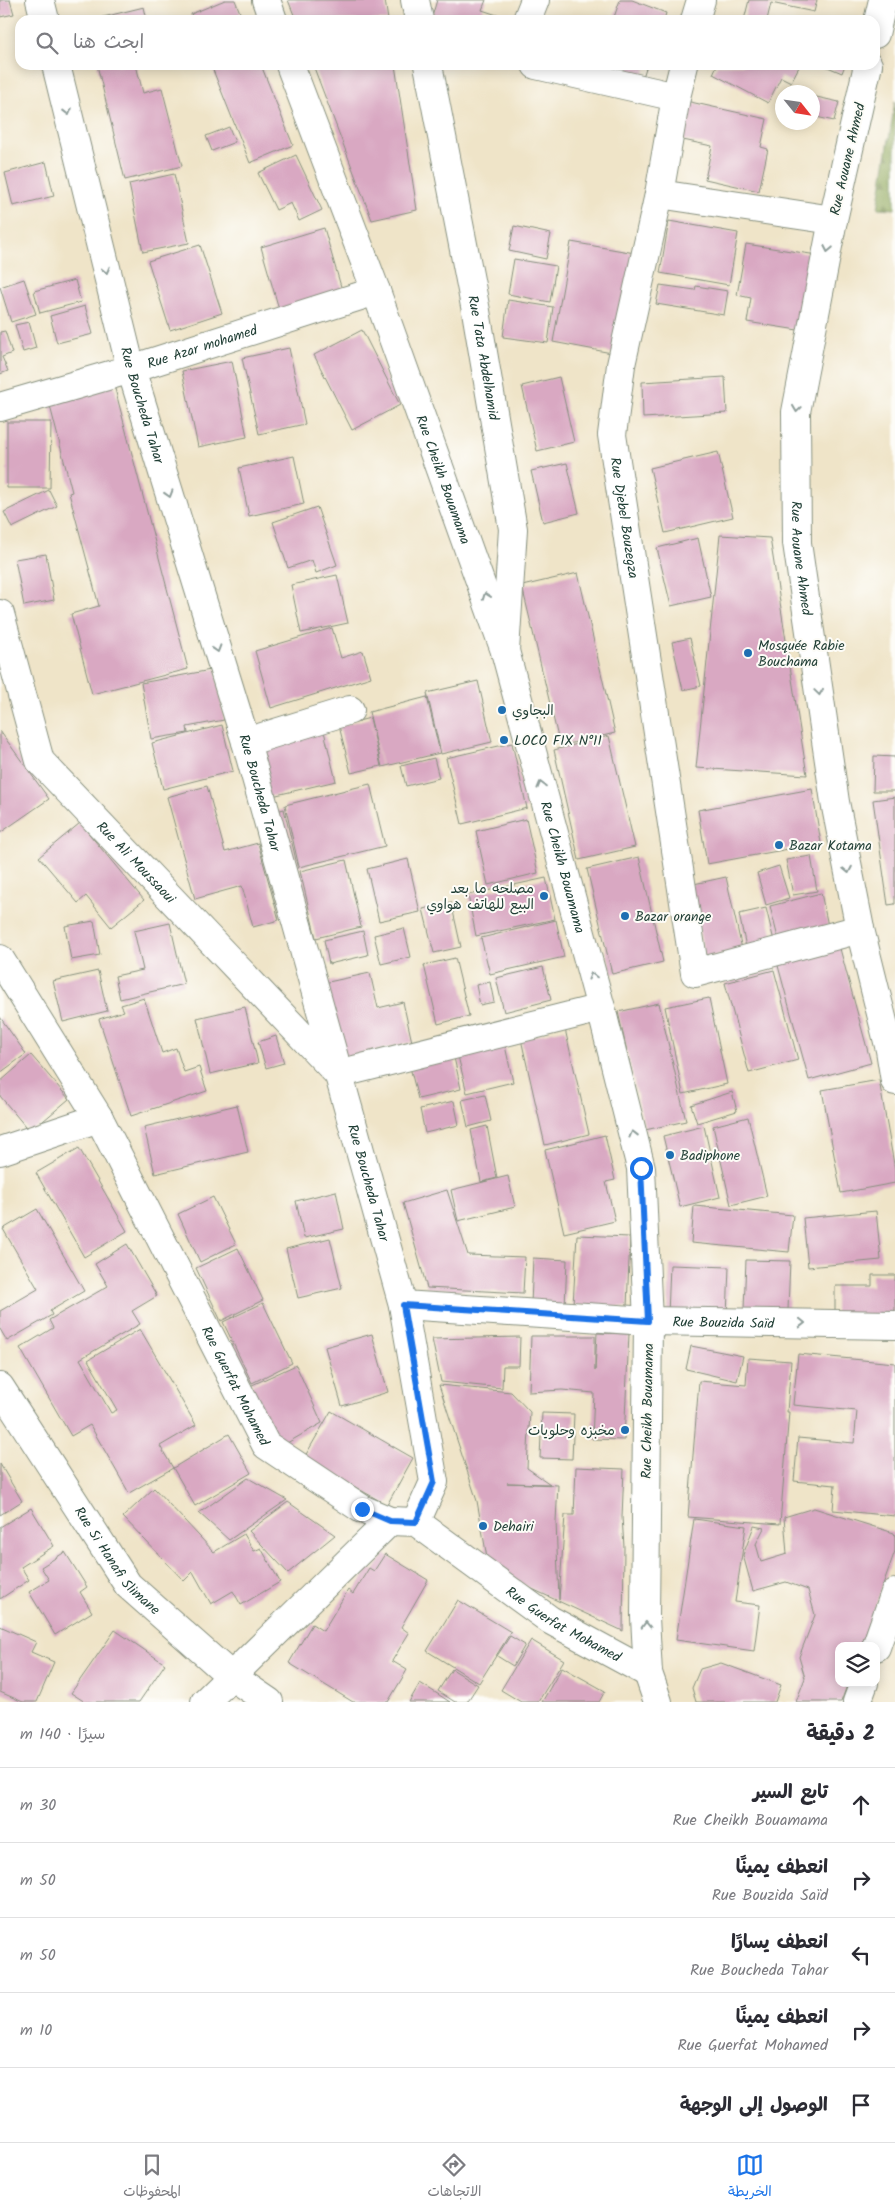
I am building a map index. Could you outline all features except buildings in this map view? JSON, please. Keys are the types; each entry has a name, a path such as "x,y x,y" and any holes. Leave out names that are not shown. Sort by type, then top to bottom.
{"street":[{"path":"40,0 44,15"},
{"path":"266,0 271,15"},
{"path":"415,0 418,15"},
{"path":"529,15 534,0"},
{"path":"696,15 701,0"},
{"path":"879,15 883,0"},
{"name":"Rue Boucheda Tahar","path":"57,70 131,370 246,742 403,1305 434,1482 416,1522"},
{"name":"Rue Cheikh Bouamama","path":"292,70 376,291 505,651 601,1008 641,1168 648,1321 645,1618 648,1673 658,1702"},
{"name":"Rue Tata Abdelhamid","path":"429,70 476,311 513,529 505,651"},
{"path":"558,70 676,97"},
{"name":"Rue Djebel Bouzegza","path":"683,70 676,97 659,194 621,365 612,436 695,973 860,928"},
{"name":"Rue Aouane Ahmed","path":"867,70 834,220 796,412 797,543 835,802 860,928 890,1050 895,1081"},
{"path":"659,194 834,220"},
{"name":"Rue Azar mohamed","path":"0,407 131,370 376,291"},
{"name":"Rue Ali Moussaoui","path":"0,614 40,761 338,1074"},
{"path":"246,742 350,710"},
{"name":"Rue Guerfat Mohamed","path":"0,959 99,1118 266,1445 362,1509 390,1521 416,1522 550,1620 648,1673"},
{"path":"338,1074 601,1008"},
{"path":"0,1151 99,1118"},
{"name":"Rue Bouzida Saïd","path":"403,1305 648,1321 895,1325"},
{"name":"Rue Si Hanafi Slimane","path":"0,1387 128,1586 231,1676 269,1702"},
{"path":"205,1702 390,1521"},
{"path":"878,1642 895,1593"},
{"path":"857,1702 863,1687"}],"green space":[{"path":"895,101 895,209 878,208"}],"place":[{"name":"Mosquée Rabie Bouchama","path":"748,653"},
{"name":"البجاوي","path":"502,710"},
{"name":"LOCO FIX N°11","path":"504,740"},
{"name":"Bazar Kotama","path":"779,845"},
{"name":"مصلحه ما بعد البيع للهاتف هواوي","path":"544,896"},
{"name":"Bazar orange","path":"625,916"},
{"name":"Badiphone","path":"670,1155"},
{"name":"مخبزه وحلويات","path":"625,1430"},
{"name":"Dehairi","path":"483,1526"}],"route":[{"path":"362,1509 390,1521 416,1522 434,1482 403,1305 648,1321 641,1168"}]}
